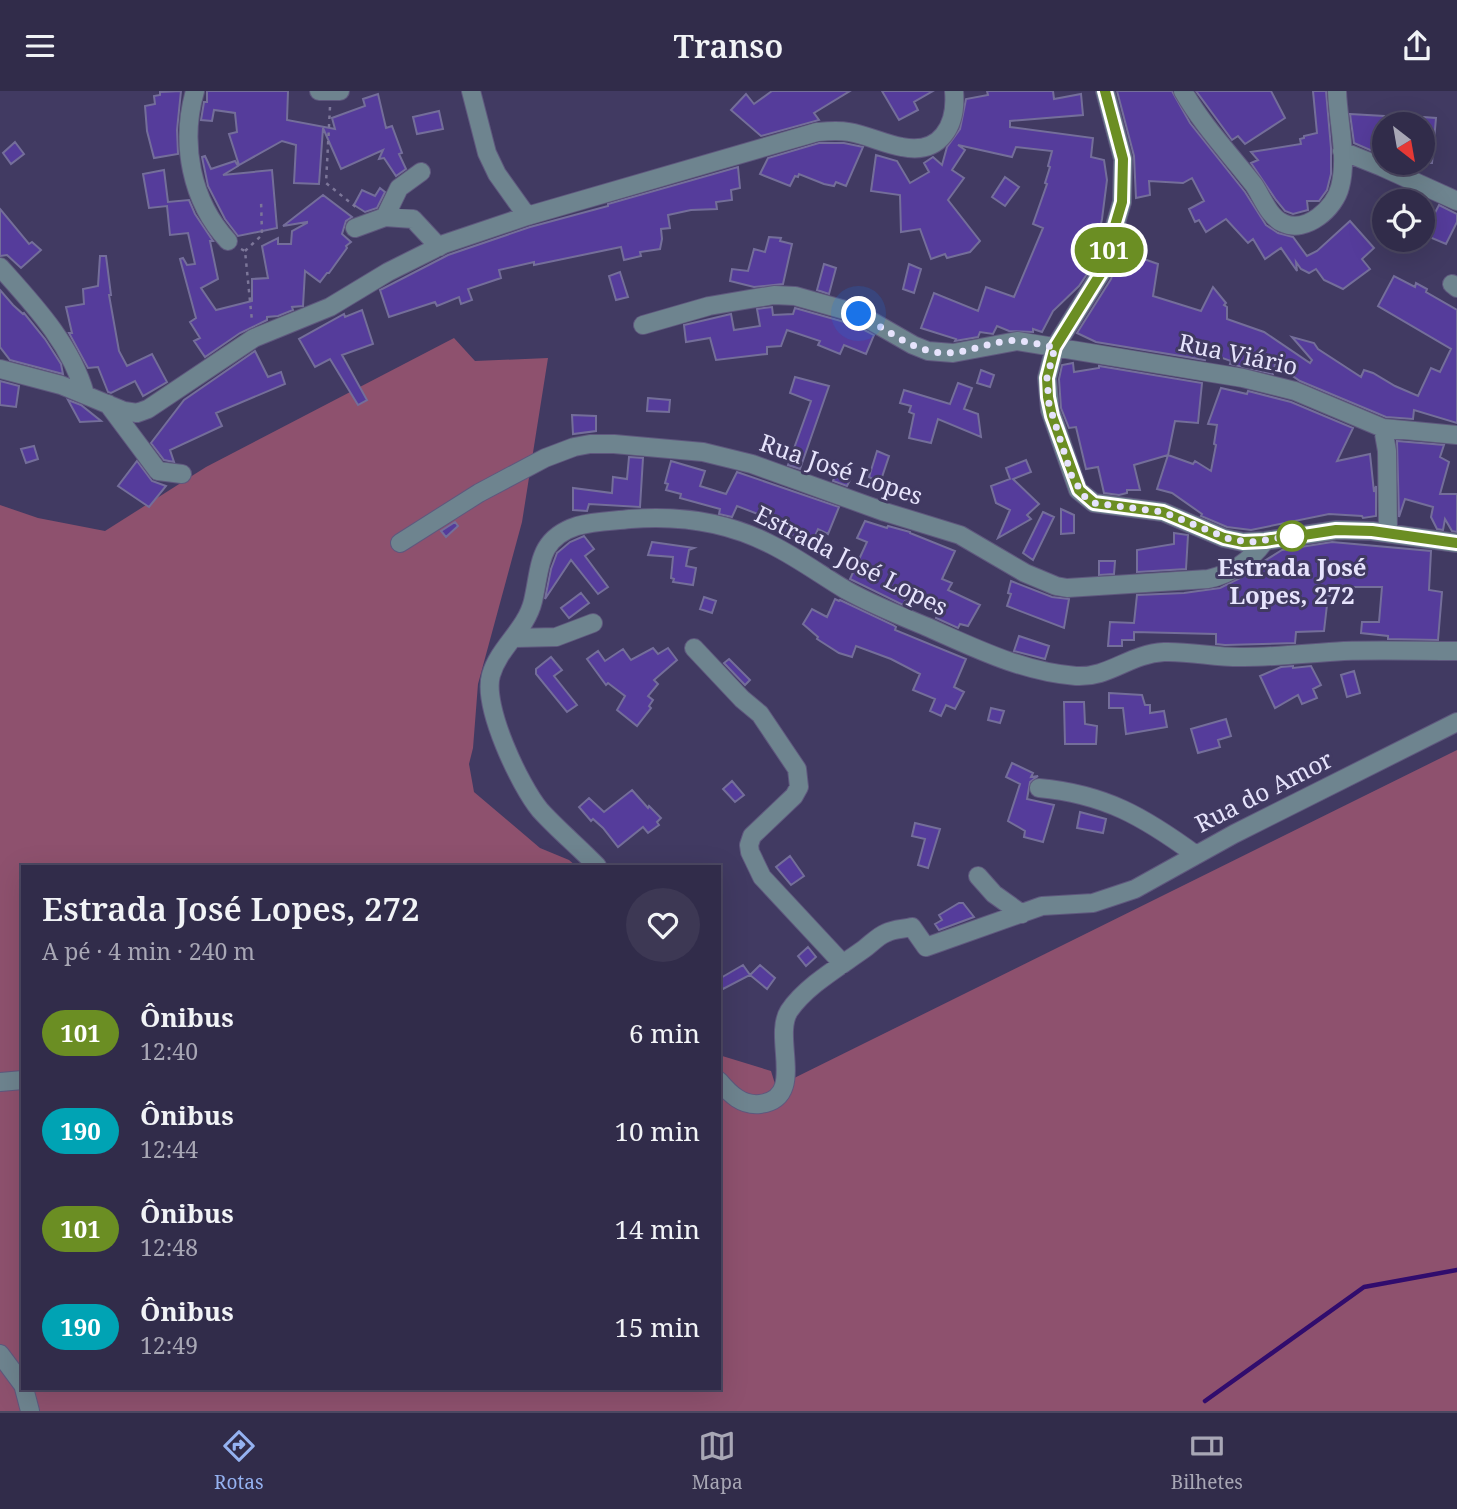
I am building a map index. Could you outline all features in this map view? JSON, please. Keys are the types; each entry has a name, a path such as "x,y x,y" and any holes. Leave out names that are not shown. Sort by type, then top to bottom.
{"street":[{"path":"195,91 190,118 190,166 212,221 228,241"},
{"path":"471,91 486,153 497,174 527,216"},
{"path":"0,369 85,394 124,411 137,413 148,409 254,338 330,307 388,272 439,247 527,216 817,132 847,131 900,147 920,148 936,142 948,131 955,104 954,91"},
{"path":"1105,91 1123,159 1122,202 1101,273 1055,347 1047,378 1049,404 1072,477 1085,497 1094,503 1163,512 1232,540 1265,541 1336,530 1388,533 1457,543"},
{"path":"1184,91 1208,129 1255,187 1273,215 1290,225 1307,222 1327,210 1336,199 1340,187 1342,152 1337,91"},
{"path":"1342,152 1382,166 1457,201"},
{"path":"379,219 400,188 421,172"},
{"path":"355,228 379,219 413,219 439,247"},
{"path":"0,267 35,307 62,344 80,375 85,394"},
{"name":"Rua Viário","path":"643,325 709,306 774,295 795,296 859,314 928,351 966,352 1007,341 1055,347 1269,383 1315,398 1383,428 1457,435"},
{"path":"108,404 158,471 182,474"},
{"path":"1383,428 1387,451 1388,533"},
{"name":"Rua José Lopes","path":"400,543 457,506 545,459 574,447 614,443 703,452 752,464 885,512 960,535 1025,573 1067,588 1191,581 1220,576 1250,559 1265,541"},
{"name":"Estrada José Lopes","path":"596,865 532,799 498,725 491,705 489,681 497,660 515,638 528,615 541,560 552,541 564,532 580,526 660,517 699,521 752,535 865,600 973,649 1021,664 1067,674 1089,676 1105,673 1135,658 1161,653 1239,657 1369,650 1457,651"},
{"path":"515,638 556,637 593,622"},
{"path":"694,648 742,699 760,714 797,769 799,787 794,796 752,836 750,852 762,877 843,964 801,998 786,1019 783,1029 787,1069 783,1090 775,1099 751,1104 737,1099 721,1083"},
{"name":"Rua do Amor","path":"843,964 886,933 912,927 926,947 1042,906 1093,903 1142,886 1289,806 1457,722"},
{"path":"1039,788 1083,795 1111,804 1157,827 1196,855"},
{"path":"978,876 994,894 1022,913"},
{"path":"0,1082 21,1080"},
{"path":"0,1354 21,1383"},
{"path":"24,1390 30,1411"}],"path":[{"path":"330,92 327,183 379,219"},
{"path":"245,251 262,235 261,199"},
{"path":"228,241 245,251"},
{"path":"245,251 254,338"}],"shaded area":[{"path":"454,338 475,361 548,358 522,522 478,684 473,748 469,764 474,792 540,848 575,865 21,865 21,1390 721,1390 721,1056 771,1071 776,1087 1457,750 1457,1411 0,1411 0,505 38,518 105,531 206,467"}],"building":[{"path":"181,91 177,130 178,154 154,158 147,131 145,106 155,104 154,96 160,95 160,92"},
{"path":"207,91 288,91 287,120 335,129 332,118 365,106 363,99 378,94 386,128 392,126 406,169 396,176 384,158 379,159 383,150 341,169 323,128 319,184 294,183 296,145 282,141 239,165 229,134 237,132 235,113 214,110 212,121 201,120 204,102 207,102"},
{"path":"772,91 850,91 814,113 819,120 761,136 731,110 746,94 754,104"},
{"path":"882,91 933,91 914,102 918,110 899,120"},
{"path":"987,91 1053,91 1054,99 1081,94 1083,115 1010,121 1010,127 1093,138 1091,157 1104,160 1107,180 1091,268 1079,286 1053,311 1042,332 1033,329 1033,332 1009,331 997,326 993,334 980,332 978,337 955,341 956,339 921,328 934,293 978,311 986,287 1014,297 1043,228 1033,224 1047,184 1045,183 1052,151 1016,147 1012,157 958,145 965,150 952,170 964,178 948,200 980,241 970,252 947,258 945,254 931,259 920,229 901,232 900,195 871,191 876,155 897,161 910,183 929,172 924,163 933,157 942,165 947,147 960,129 966,99 988,95"},
{"path":"1117,91 1172,91 1190,123 1245,192 1266,225 1278,233 1293,237 1307,256 1317,251 1350,221 1372,246 1372,250 1362,259 1370,269 1343,289 1324,280 1316,269 1309,273 1301,269 1296,262 1297,271 1281,248 1265,259 1253,239 1248,243 1226,219 1206,232 1199,220 1195,222 1189,209 1204,201 1192,178 1183,183 1149,181 1150,195 1136,198 1134,156"},
{"path":"1196,91 1271,91 1285,118 1245,144 1238,136 1232,140"},
{"path":"1313,91 1326,91 1331,174 1327,190 1319,201 1307,201 1308,210 1293,214 1285,211 1276,200 1251,163 1258,160 1251,152 1301,144 1300,139 1304,136 1317,133"},
{"path":"439,111 443,129 417,134 413,117"},
{"path":"1350,114 1372,115 1372,151 1354,143"},
{"path":"15,142 24,154 11,164 3,153"},
{"path":"819,143 844,143 863,147 846,186 836,182 834,186 824,184 799,174 790,186 760,174 768,158"},
{"path":"205,156 211,169 235,161 238,166 223,175 272,170 277,228 238,236 225,219 208,186 202,157"},
{"path":"738,167 740,188 731,190 732,200 716,202 717,209 691,210 668,215 670,228 661,229 660,249 640,252 641,256 624,260 621,247 499,270 501,278 468,289 472,300 461,304 459,297 437,306 435,302 389,317 380,290 448,255 530,227"},
{"path":"164,170 168,202 189,200 213,241 210,241 218,279 201,288 216,310 252,301 252,279 268,278 262,246 278,238 278,244 291,244 292,231 307,222 283,226 323,195 352,217 346,221 342,234 351,242 320,282 305,271 303,306 292,307 293,310 278,316 267,317 267,320 240,333 205,357 194,341 200,338 190,322 196,318 180,259 183,258 187,265 195,264 188,233 170,235 167,206 149,208 143,174"},
{"path":"1005,177 1019,187 1005,206 992,197"},
{"path":"380,188 385,192 377,208 365,212 354,205 362,190 375,196"},
{"path":"1439,205 1457,214 1457,222 1446,244 1435,239 1435,213"},
{"path":"0,209 29,244 32,242 41,250 21,268 7,255 0,256"},
{"path":"769,237 781,238 780,241 792,244 783,284 754,287 730,281 732,269 748,271 754,249 765,252"},
{"path":"100,256 106,256 109,295 119,351 127,366 152,354 167,382 143,396 135,381 108,392 98,367 88,368 69,333 72,333 66,307 84,304 83,289 98,286"},
{"path":"1138,257 1158,264 1153,296 1201,311 1213,287 1226,303 1224,305 1227,307 1227,319 1264,332 1310,363 1312,360 1292,337 1314,343 1318,349 1361,377 1364,370 1373,373 1418,396 1431,368 1440,372 1451,349 1378,306 1394,276 1415,287 1416,283 1457,310 1457,423 1414,410 1413,419 1386,417 1300,381 1275,364 1273,374 1230,364 1231,361 1206,352 1205,360 1096,342 1077,333 1111,279 1117,258 1119,268 1139,266"},
{"path":"824,264 836,268 829,294 817,290"},
{"path":"909,264 921,269 914,293 903,289"},
{"path":"620,272 628,297 616,300 609,276"},
{"path":"0,290 24,313 45,339 61,364 63,374 10,360 0,347"},
{"path":"772,307 773,315 793,314 795,308 855,325 874,335 866,354 844,345 840,354 818,345 820,341 787,330 781,346 767,347 767,354 716,360 710,338 686,342 684,325 731,314 734,330 760,326 757,309"},
{"path":"362,310 373,344 342,355 367,400 358,405 330,359 315,367 299,339 344,314 345,317"},
{"path":"255,351 268,377 281,372 285,384 216,413 222,426 170,450 174,462 164,460 151,443 184,400"},
{"path":"1073,363 1074,372 1099,366 1202,383 1198,423 1175,421 1168,455 1134,465 1140,490 1127,490 1127,493 1119,495 1104,493 1098,467 1086,469 1076,427 1069,428 1061,408 1059,379 1062,365"},
{"path":"981,370 994,375 990,387 977,383"},
{"path":"795,377 829,386 800,469 788,465 811,401 790,393"},
{"path":"0,381 19,386 16,407 0,405"},
{"path":"958,383 972,388 964,409 978,414 981,437 938,419 931,443 909,438 914,414 909,412 911,406 900,403 904,390 950,404"},
{"path":"1221,388 1247,394 1248,391 1291,402 1353,428 1337,461 1370,454 1374,492 1376,486 1376,516 1363,518 1329,514 1251,530 1227,527 1201,516 1202,514 1172,493 1157,489 1168,455 1193,464 1195,461 1211,471 1217,425 1208,424"},
{"path":"648,398 670,400 669,412 647,411"},
{"path":"68,400 81,405 101,421 80,422"},
{"path":"572,415 596,416 596,431 573,434"},
{"path":"1397,441 1444,445 1440,457 1449,462 1440,494 1457,494 1457,532 1452,531 1445,519 1443,530 1437,529 1431,517 1433,507 1405,499 1399,517"},
{"path":"34,446 38,459 26,463 21,449"},
{"path":"877,451 889,456 880,483 869,477"},
{"path":"629,457 643,458 640,507 589,504 587,511 573,510 573,488 612,493 613,477 627,479"},
{"path":"1026,460 1031,472 1013,479 1039,504 1027,515 1031,519 998,538 1010,510 996,503 991,486 1010,479 1006,468"},
{"path":"137,461 152,481 166,486 149,507 118,486"},
{"path":"671,461 705,471 700,486 726,494 737,472 839,507 828,534 818,529 812,543 778,530 781,523 737,506 732,517 719,514 720,509 680,498 681,494 666,490 668,484 665,483"},
{"path":"836,473 850,480 847,486 833,481"},
{"path":"1061,509 1074,515 1074,533 1061,534"},
{"path":"1043,512 1054,517 1033,560 1023,553"},
{"path":"865,521 910,532 955,551 942,579 952,583 948,590 980,605 968,626 960,624 958,628 936,618 940,609 908,595 903,605 850,579 867,542 857,538"},
{"path":"455,522 458,526 446,537 441,531"},
{"path":"1174,533 1188,535 1186,569 1137,572 1137,550 1174,544"},
{"path":"584,536 594,549 585,556 608,587 598,594 571,560 545,599 557,553 570,542"},
{"path":"652,542 694,548 689,550 686,566 696,568 693,585 673,582 673,557 648,555"},
{"path":"1332,542 1431,551 1429,590 1442,592 1438,640 1388,639 1388,636 1361,633 1362,622 1379,622 1382,587 1346,587 1346,591 1335,591 1335,596 1328,596 1324,631 1296,632 1295,643 1225,645 1216,644 1216,634 1134,632 1134,640 1122,640 1122,646 1108,646 1110,622 1134,623 1137,595 1220,588 1255,573 1258,565 1282,550"},
{"path":"1099,561 1115,561 1114,574 1099,575"},
{"path":"1011,581 1052,597 1069,599 1064,628 1007,606"},
{"path":"581,593 589,603 569,618 561,608"},
{"path":"704,597 716,601 712,613 700,609"},
{"path":"835,599 893,625 895,630 966,659 954,687 964,692 955,709 946,705 941,716 930,711 935,699 913,690 920,674 891,659 856,646 852,657 839,653 817,639 803,624 812,609 827,617"},
{"path":"1019,636 1049,646 1045,659 1014,651"},
{"path":"653,648 658,654 668,648 677,660 654,680 658,684 648,696 653,700 649,706 651,708 637,726 617,710 625,696 608,683 606,685 587,659 598,651 605,661 623,649 631,660"},
{"path":"551,657 562,670 554,676 577,705 567,712 536,674 536,669"},
{"path":"729,659 750,680 745,685 724,663"},
{"path":"1311,666 1321,685 1313,689 1317,698 1302,704 1298,695 1275,708 1260,676 1281,667"},
{"path":"1354,671 1360,693 1347,697 1341,675"},
{"path":"1109,693 1142,695 1145,705 1150,705 1150,713 1164,711 1167,727 1126,734 1123,708 1109,708"},
{"path":"1064,702 1084,702 1085,724 1097,726 1096,744 1065,744"},
{"path":"991,708 1004,711 1000,723 988,720"},
{"path":"1226,719 1231,736 1218,740 1220,747 1198,753 1191,729"},
{"path":"1012,763 1033,773 1031,777 1038,776 1030,782 1027,799 1054,805 1043,842 1024,837 1025,831 1008,821 1020,784 1006,777"},
{"path":"732,781 744,795 735,802 723,789"},
{"path":"632,790 661,818 657,822 659,825 648,833 643,827 618,847 603,828 593,819 591,821 579,807 589,798 604,812"},
{"path":"1080,812 1106,819 1103,833 1077,828"},
{"path":"915,823 940,829 928,868 918,865 925,839 912,836"},
{"path":"790,856 804,876 791,885 776,867"},
{"path":"963,903 974,917 939,930 935,924 942,920 939,915"},
{"path":"808,947 816,957 806,966 798,956"},
{"path":"743,965 750,975 721,990 721,978"},
{"path":"760,965 775,978 767,989 750,975"}],"waterway":[{"path":"1205,1401 1364,1287 1457,1270"}],"bus line":[{"name":"101","path":"1105,91 1123,159 1122,202 1101,273 1055,347 1047,378 1052,416 1072,477 1079,490 1094,503 1163,512 1224,538 1243,542 1336,530 1372,531 1457,543"}],"place":[{"name":"Estrada José Lopes, 272","path":"1292,536"}],"route":[{"path":"859,314 928,351 966,352 1007,341 1055,347 1047,378 1050,410 1072,477 1079,490 1094,503 1163,512 1232,540 1252,542 1292,536"}]}
